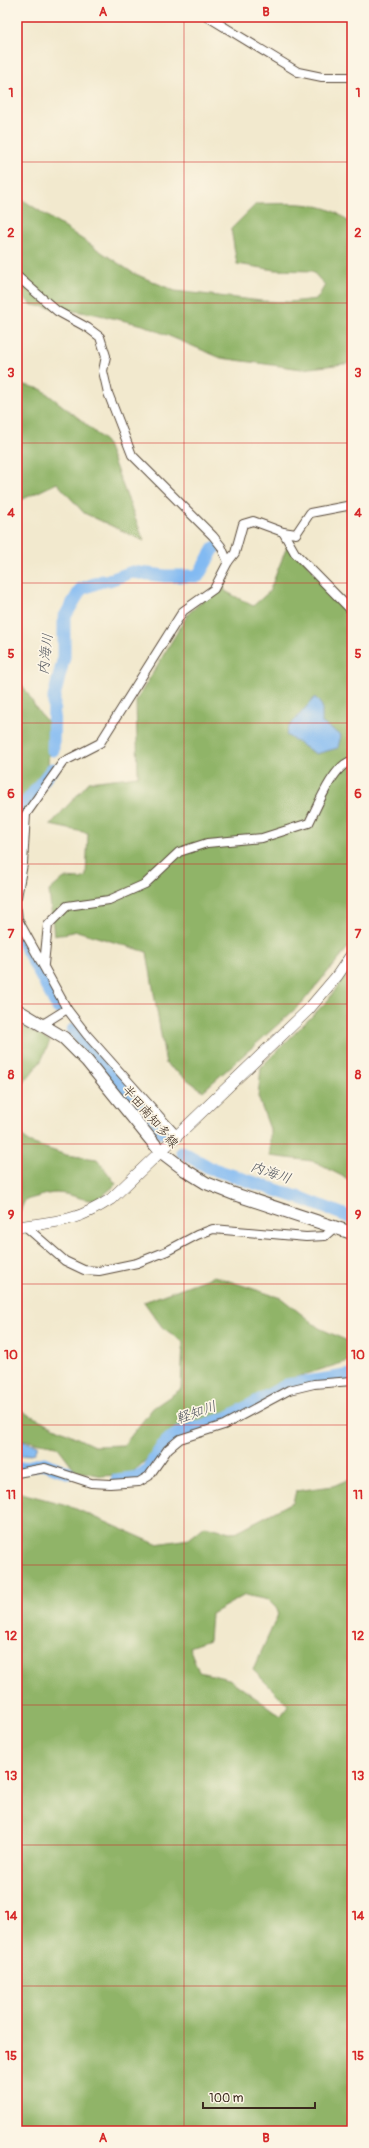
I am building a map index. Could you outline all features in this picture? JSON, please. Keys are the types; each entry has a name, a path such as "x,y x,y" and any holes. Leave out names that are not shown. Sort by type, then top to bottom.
{"main road":[{"name":"半田南知多線","path":"17,1010 43,1024 64,1038 87,1061 160,1151 185,1170 206,1183 352,1233"}],"street":[{"path":"208,17 298,72 322,77 352,77"},
{"path":"17,276 57,311 88,328 100,338 106,356 103,371 108,393 132,455 213,536 221,546 228,562"},
{"path":"17,897 23,864 26,814 63,762 100,743 183,611 214,589 234,553 243,524 253,521 283,532 296,534 310,513 352,505"},
{"path":"283,532 295,553 349,608 352,607"},
{"path":"44,964 48,925 67,906 109,900 145,884 179,852 206,843 262,838 309,823 332,778 347,762 352,761"},
{"path":"17,910 18,920 44,964 67,1009 87,1035 177,1136"},
{"path":"21,1226 60,1222 92,1211 111,1200 129,1184 160,1151 308,1010 337,976 352,954"},
{"path":"43,1024 67,1009"},
{"path":"21,1226 65,1261 84,1270 100,1270 137,1263 168,1251 197,1235 213,1230 306,1237 325,1236 335,1227"},
{"path":"17,1474 45,1468 91,1483 110,1484 139,1482 149,1476 168,1449 180,1439 224,1425 288,1390 314,1384 352,1381"}],"green space":[{"path":"17,196 133,273 175,291 262,301 289,302 317,299 325,285 312,271 275,270 237,264 231,229 256,204 308,205 333,211 344,218 352,227 352,363 302,369 221,358 143,325 95,314 32,305 17,291"},
{"path":"17,383 41,389 81,420 106,442 144,541 84,513 57,483 17,502"},
{"path":"288,544 352,610 352,943 301,1004 203,1091 166,1064 147,952 77,931 54,936 49,891 64,878 81,879 86,876 88,833 50,825 89,782 138,776 136,701 188,614 223,582 225,591 253,606 269,592"},
{"path":"17,680 26,690 40,714 50,723 48,768 18,808"},
{"path":"352,965 352,1181 312,1161 270,1156 270,1129 258,1097 261,1067 329,999"},
{"path":"17,1023 50,1041 41,1061 17,1091"},
{"path":"17,1129 28,1142 66,1155 97,1159 116,1184 99,1198 93,1200 87,1200 67,1194 52,1193 25,1200 17,1218"},
{"path":"214,1276 281,1298 319,1328 352,1343 352,1360 287,1380 232,1410 177,1429 163,1439 151,1455 131,1474 103,1476 76,1471 57,1446 17,1439 17,1409 94,1446 124,1445 153,1408 181,1389 183,1342 162,1327 144,1302"},
{"path":"352,1478 352,2131 17,2131 17,1492 67,1505 156,1544 189,1539 205,1526 234,1533 293,1502 296,1491 333,1486","holes":["245,1595 268,1600 278,1610 277,1617 253,1670 288,1705 281,1716 229,1679 199,1672 189,1647 209,1640 211,1614"]}],"water":[{"path":"315,697 322,706 322,723 341,735 338,748 316,754 286,735 288,728"},
{"path":"17,1440 38,1445 35,1453 17,1457"}],"waterway":[{"name":"内海川","path":"110,580 132,572 165,576 198,576 214,548"},
{"name":"内海川","path":"53,750 54,697 64,657 64,618 81,589 102,581"},
{"name":"内海川","path":"17,827 21,809 52,769"},
{"name":"内海川","path":"17,931 58,1008"},
{"name":"内海川","path":"73,1030 162,1132"},
{"name":"内海川","path":"182,1152 210,1168 306,1200 352,1218"},
{"name":"軽知川","path":"117,1480 139,1477 148,1469 165,1442 179,1433 227,1418 287,1385 352,1375"},
{"name":"軽知川","path":"17,1469 44,1463 69,1473"}]}
